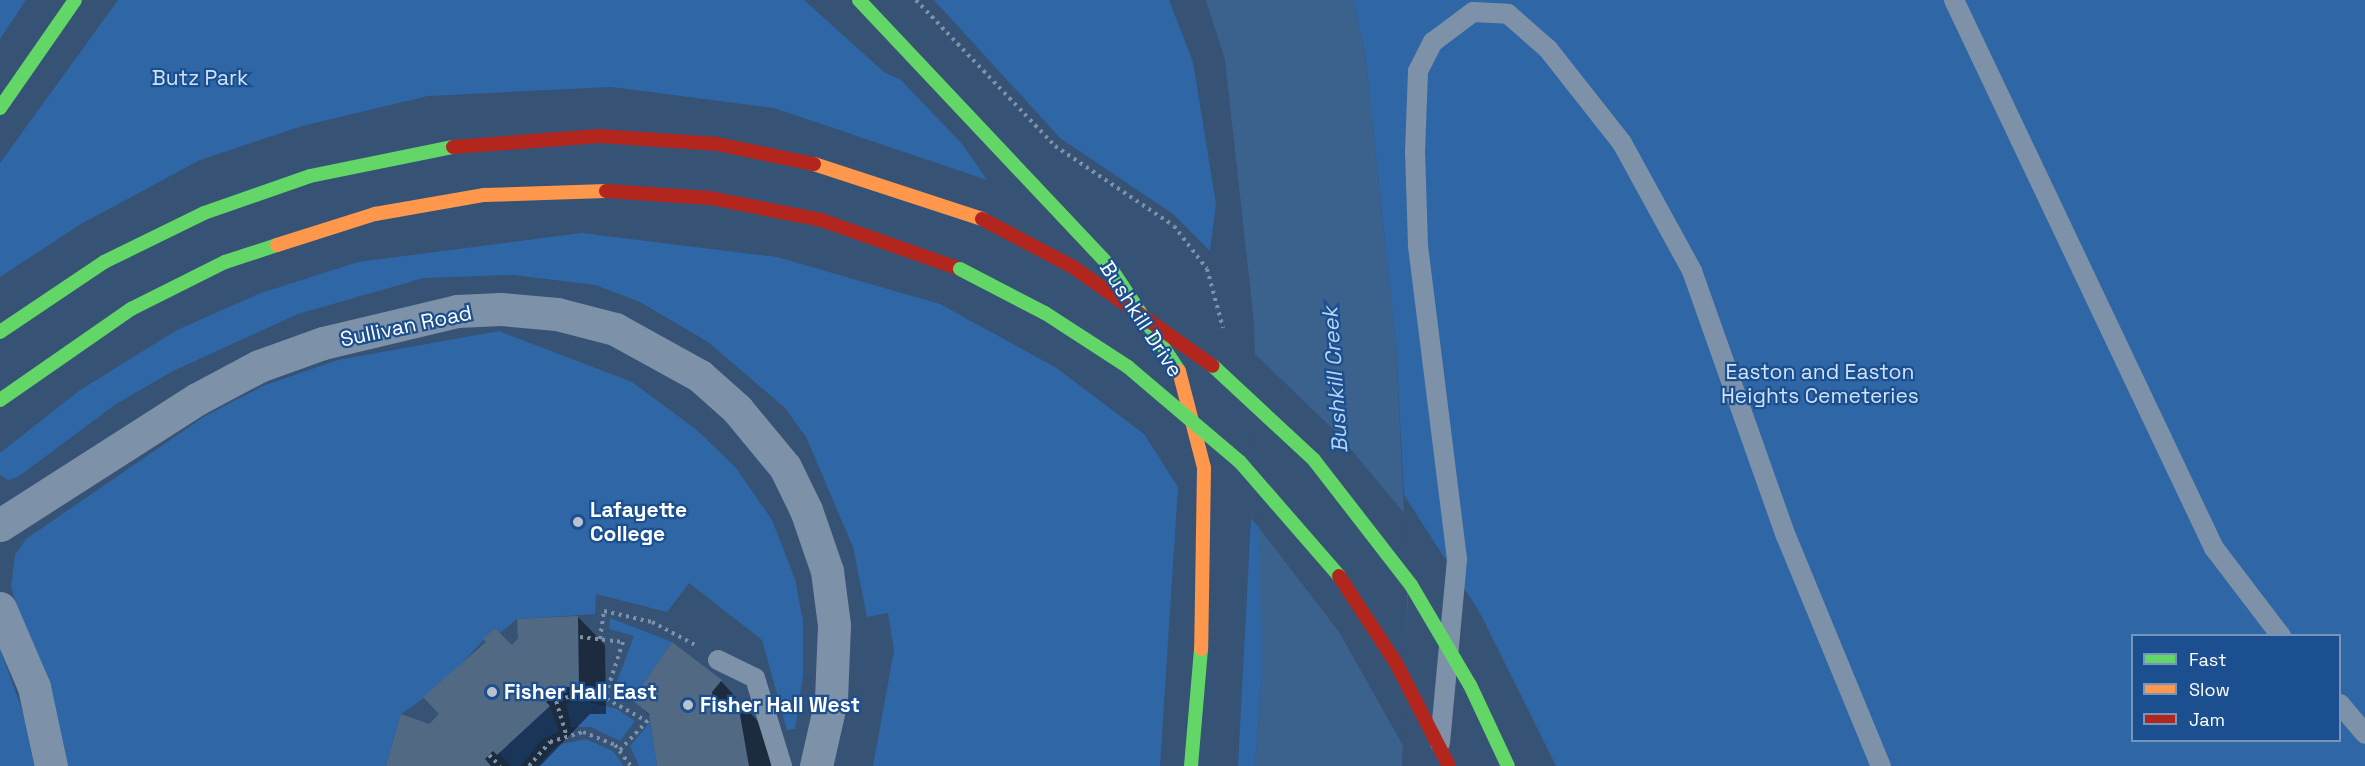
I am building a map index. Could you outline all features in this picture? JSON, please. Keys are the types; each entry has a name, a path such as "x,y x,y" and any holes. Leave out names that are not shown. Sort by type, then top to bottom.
{"main road":[{"path":"0,108 75,0"},
{"name":"Bushkill Drive","path":"859,0 1108,264 1179,370 1204,468 1206,587 1191,766"},
{"path":"5,328 104,262 204,213 310,176 478,142 600,136 717,144 835,168 982,219 1073,267 1160,323 1240,388 1314,460 1411,585 1470,685 1508,766"},
{"path":"0,400 131,309 225,262 324,228 484,195 599,191 710,198 821,220 960,269 1045,313 1128,367 1240,462 1337,573 1396,663 1449,766"}],"street":[{"name":"Sullivan Road","path":"0,525 197,399 259,366 323,343 456,311 501,309 557,314 615,329 700,376 737,409 785,467 806,510 827,571 834,625 831,700 816,766"},
{"path":"0,608 34,687 51,766"}],"lane":[{"path":"1954,0 2214,548 2279,634"},
{"path":"1438,766 1457,559 1418,246 1416,129 1418,71 1433,42 1473,12 1508,14 1548,49 1622,143 1649,192 1692,272 1786,536 1881,766"},
{"path":"718,660 755,678 783,766"},
{"path":"2341,705 2365,735"}],"path":[{"path":"600,639 604,611 630,615 673,631 718,660"},
{"path":"580,637 623,642 605,697"},
{"path":"566,734 556,696 605,697 644,719 650,718"},
{"path":"620,750 644,719"},
{"path":"530,766 550,742 566,734 599,736 620,750 631,766"},
{"path":"489,755 500,766"}],"green space":[{"path":"0,0 26,0 0,39"},
{"name":"Butz Park","path":"118,0 804,0 884,72 901,80 963,145 987,180 774,108 611,87 428,96 302,126 200,160 81,224 0,277 0,163"},
{"path":"934,0 1169,0 1193,62 1216,204 1210,251 1173,214 1060,138"},
{"name":"Easton and Easton Heights Cemeteries","path":"1353,0 2365,0 2365,766 1556,766 1480,613 1404,495 1396,346 1365,53"},
{"path":"582,233 777,257 940,304 1055,367 1144,434 1178,487 1160,766 873,766 894,650 888,613 867,617 853,547 806,437 785,408 708,342 640,302 595,285 513,275 424,278 298,314 173,371 116,404 18,477 8,480 0,475 0,453 80,390 177,330 258,294 358,262"},
{"path":"499,331 632,382 697,430 736,468 772,520 795,579 803,621 803,676 795,729 787,730 762,640 689,583 667,612 596,594 595,614 517,619 500,633 495,628 437,689 401,714 386,766 60,766 11,586 15,555 26,539 205,416 265,385 338,360"},
{"path":"1251,518 1260,529 1262,675 1255,766 1238,766"},
{"path":"610,618 672,642 632,700 613,692 634,636 609,629"},
{"path":"0,649 24,715 34,766 0,766"},
{"path":"583,701 617,709 635,721 620,741 591,727 571,727 566,703"},
{"path":"550,706 559,731 541,741 521,766 511,766 499,753"},
{"path":"650,722 657,766 639,766 630,746"},
{"path":"586,739 613,751 624,766 537,766 557,745"}],"water":[{"name":"Bushkill Creek","path":"1206,0 1353,0 1365,53 1396,346 1408,596 1402,766 1255,766 1262,675 1254,322 1225,60"}],"pier":[{"path":"1252,351 1339,435 1408,518 1405,749 1339,632 1257,525"}],"building":[{"name":"Fisher Hall East","path":"578,616 579,687 562,687 554,694 546,702 550,706 497,755 493,751 485,759 491,766 386,766 401,714 429,724 439,714 423,697 486,642 483,639 495,628 512,645 518,638 517,619"},
{"name":"Fisher Hall West","path":"672,642 722,680 712,692 714,703 737,698 749,766 657,766 649,714 632,700"}],"traffic: fast":[{"path":"0,108 75,0"},
{"path":"859,0 1108,264 1179,371"},
{"path":"0,332 104,262 204,213 310,176 453,147"},
{"path":"0,400 131,309 225,262 277,245"},
{"path":"960,269 1045,313 1128,367 1240,462 1339,576"},
{"path":"1213,366 1314,460 1411,585 1470,685 1508,766"},
{"path":"1191,766 1201,649"}],"traffic: slow":[{"path":"814,164 982,219"},
{"path":"277,245 375,214 484,195 606,191"},
{"path":"1179,371 1204,468 1201,649"}],"traffic: jam":[{"path":"453,147 600,136 717,144 814,164"},
{"path":"606,191 710,198 821,220 960,269"},
{"path":"982,219 1073,267 1213,366"},
{"path":"1339,576 1396,663 1449,766"}],"place":[{"name":"Lafayette College","path":"578,522"},
{"name":"Fisher Hall East","path":"492,692"},
{"name":"Fisher Hall West","path":"688,705"}]}
